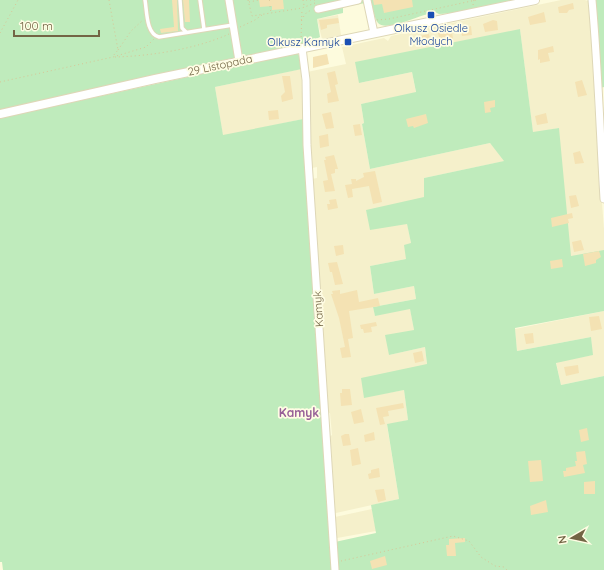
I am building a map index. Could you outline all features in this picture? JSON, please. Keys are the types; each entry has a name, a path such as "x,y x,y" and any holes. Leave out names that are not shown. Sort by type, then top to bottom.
{"street":[{"path":"229,0 239,61"},
{"path":"367,0 374,33"},
{"name":"29 Listopada","path":"0,114 239,61 535,0"},
{"path":"592,0 597,57 597,101 604,199"},
{"path":"318,6 353,1"},
{"name":"Kamyk","path":"302,48 306,80 307,146 335,570"}],"lane":[{"path":"145,0 150,31 154,36 159,37 204,29 233,28"},
{"path":"180,0 182,28 186,32"},
{"path":"200,0 204,29"}],"path":[{"path":"0,33 18,0"},
{"path":"109,0 118,50"},
{"path":"259,0 248,1 252,16 302,8 304,6 318,6"},
{"path":"303,0 304,6"},
{"path":"306,0 317,0"},
{"path":"470,7 475,0"},
{"path":"377,24 375,18 382,21 475,0"},
{"path":"270,6 271,12"},
{"path":"301,20 307,12 318,6"},
{"path":"302,8 302,48"},
{"path":"113,57 135,57 195,46 233,28 256,20 262,15"},
{"path":"113,57 131,31 145,18"},
{"path":"0,82 113,57 146,47 154,38"},
{"path":"335,562 453,536 469,541 481,557 495,566 504,567 507,570"}],"shaded area":[{"path":"561,0 585,0 590,2 595,58 594,99 604,229 604,265 541,278 559,128 533,133 520,29 359,83 412,72 416,93 361,104 364,123 362,124 370,169 490,143 505,161 424,178 424,197 407,223 411,243 406,259 370,266 374,294 414,286 416,299 373,307 375,315 410,308 414,330 389,355 425,347 427,365 364,397 404,390 408,420 387,425 399,499 336,513 334,512 328,438 332,435 330,413 327,413 312,179 317,178 317,167 312,168 307,72 346,64 342,47 384,38 388,41 391,36"},
{"path":"338,15 341,35 322,39 317,19"},
{"path":"301,69 303,119 223,136 215,87"},
{"path":"604,311 604,376 561,385 556,362 592,355 591,337 517,351 515,329"},
{"path":"372,509 376,531 337,538 335,517"}],"green space":[{"path":"0,0 516,0 455,13 439,14 433,11 428,12 428,14 388,26 378,23 371,2 343,7 343,13 317,19 320,37 316,39 316,41 0,110"},
{"path":"595,0 604,0 604,87 600,88 598,24"},
{"path":"520,29 533,132 559,128 571,256 604,250 604,311 515,328 517,351 591,337 593,355 556,363 561,385 604,376 604,570 338,570 335,542 376,533 371,505 399,499 387,424 408,420 404,390 364,398 361,378 427,364 425,347 389,355 385,335 414,330 410,309 375,316 373,307 416,299 414,286 374,294 370,266 406,259 404,245 411,243 407,224 370,230 366,210 424,197 424,178 504,161 490,143 370,169 362,124 364,123 361,104 416,92 412,72 359,83 355,62"},
{"path":"297,53 300,57 302,69 215,87 223,135 303,119 333,570 3,570 2,562 0,562 0,118"}],"building":[{"path":"172,0 177,0 178,31 161,33 160,29 174,27"},
{"path":"183,0 189,0 190,22 185,22"},
{"path":"259,0 283,0 284,9 272,10 272,6 260,7"},
{"path":"373,0 412,0 413,7 384,13 382,4 374,5"},
{"path":"573,3 574,9 569,10 567,13 559,13 558,7"},
{"path":"544,12 546,22 530,25 528,17"},
{"path":"338,18 339,23 327,25 327,28 321,30 319,20"},
{"path":"493,20 497,21 498,30 485,32 483,24"},
{"path":"471,26 472,35 462,36 460,29"},
{"path":"446,31 452,32 453,39 440,41 438,33"},
{"path":"429,34 431,42 421,44 419,36"},
{"path":"553,46 554,52 548,53 550,61 540,63 540,59 538,60 538,50"},
{"path":"327,54 329,64 313,68 313,57"},
{"path":"335,71 338,84 335,85 339,101 328,103 327,94 331,92 327,73"},
{"path":"282,76 290,76 293,99 282,102 281,96 285,92"},
{"path":"582,80 587,95 578,97 575,82"},
{"path":"495,100 495,107 490,108 491,112 485,113 484,102"},
{"path":"278,110 279,119 269,120 268,111"},
{"path":"331,112 334,128 326,129 322,114"},
{"path":"546,113 548,123 537,125 535,116"},
{"path":"426,114 428,123 414,128 413,126 408,127 406,119"},
{"path":"360,124 362,135 355,136 353,125"},
{"path":"328,134 329,146 320,148 319,136"},
{"path":"580,151 584,163 575,164 573,153"},
{"path":"334,155 338,169 335,169 335,173 331,174 335,191 325,192 323,181 328,180 324,160 326,160 325,157"},
{"path":"375,171 382,202 373,204 369,186 352,189 353,197 348,198 345,185 352,184 351,179 356,179 356,181 364,177 363,173"},
{"path":"576,195 579,206 571,208 569,196"},
{"path":"336,199 338,208 328,210 327,204 330,204 329,200"},
{"path":"572,213 573,218 568,219 569,223 552,227 551,218"},
{"path":"581,240 584,250 574,252 572,242"},
{"path":"343,245 344,254 336,256 334,246"},
{"path":"599,251 601,257 596,260 596,263 585,266 583,254"},
{"path":"562,259 563,267 551,269 550,261"},
{"path":"337,262 343,284 335,285 328,263"},
{"path":"340,290 340,294 357,290 359,302 378,298 380,306 349,311 353,338 348,339 351,357 342,358 340,348 345,347 339,318 331,294 333,294 332,291"},
{"path":"599,316 602,329 591,331 589,317"},
{"path":"376,322 377,326 371,327 372,332 364,333 363,329 361,329 360,325"},
{"path":"533,333 534,343 526,344 524,334"},
{"path":"422,351 424,361 415,363 413,353"},
{"path":"578,365 579,373 566,376 564,367"},
{"path":"342,389 350,389 352,405 341,406 340,393 342,393"},
{"path":"403,403 404,408 388,411 389,416 383,417 385,424 380,425 376,408"},
{"path":"361,409 364,422 354,424 351,412"},
{"path":"587,428 589,440 581,442 579,430"},
{"path":"374,432 375,440 365,442 364,435"},
{"path":"349,434 351,445 343,446 341,436"},
{"path":"358,448 361,464 352,466 350,450"},
{"path":"585,451 587,464 583,465 585,473 564,477 563,471 566,471 566,468 576,466 576,452"},
{"path":"541,460 543,481 530,482 528,461"},
{"path":"379,468 380,477 369,479 368,474 371,473 371,470"},
{"path":"595,481 595,494 584,494 584,482"},
{"path":"384,489 386,500 378,502 375,490"},
{"path":"546,500 548,512 531,515 530,506"},
{"path":"465,538 465,542 455,543 456,556 447,556 446,545 449,545 449,539"},
{"path":"385,556 387,565 372,569 370,561"}],"place":[{"name":"Olkusz Osiedle Młodych","path":"431,15"},
{"name":"Olkusz Kamyk","path":"348,42"}],"district":[{"name":"Kamyk","path":"299,413"}]}
